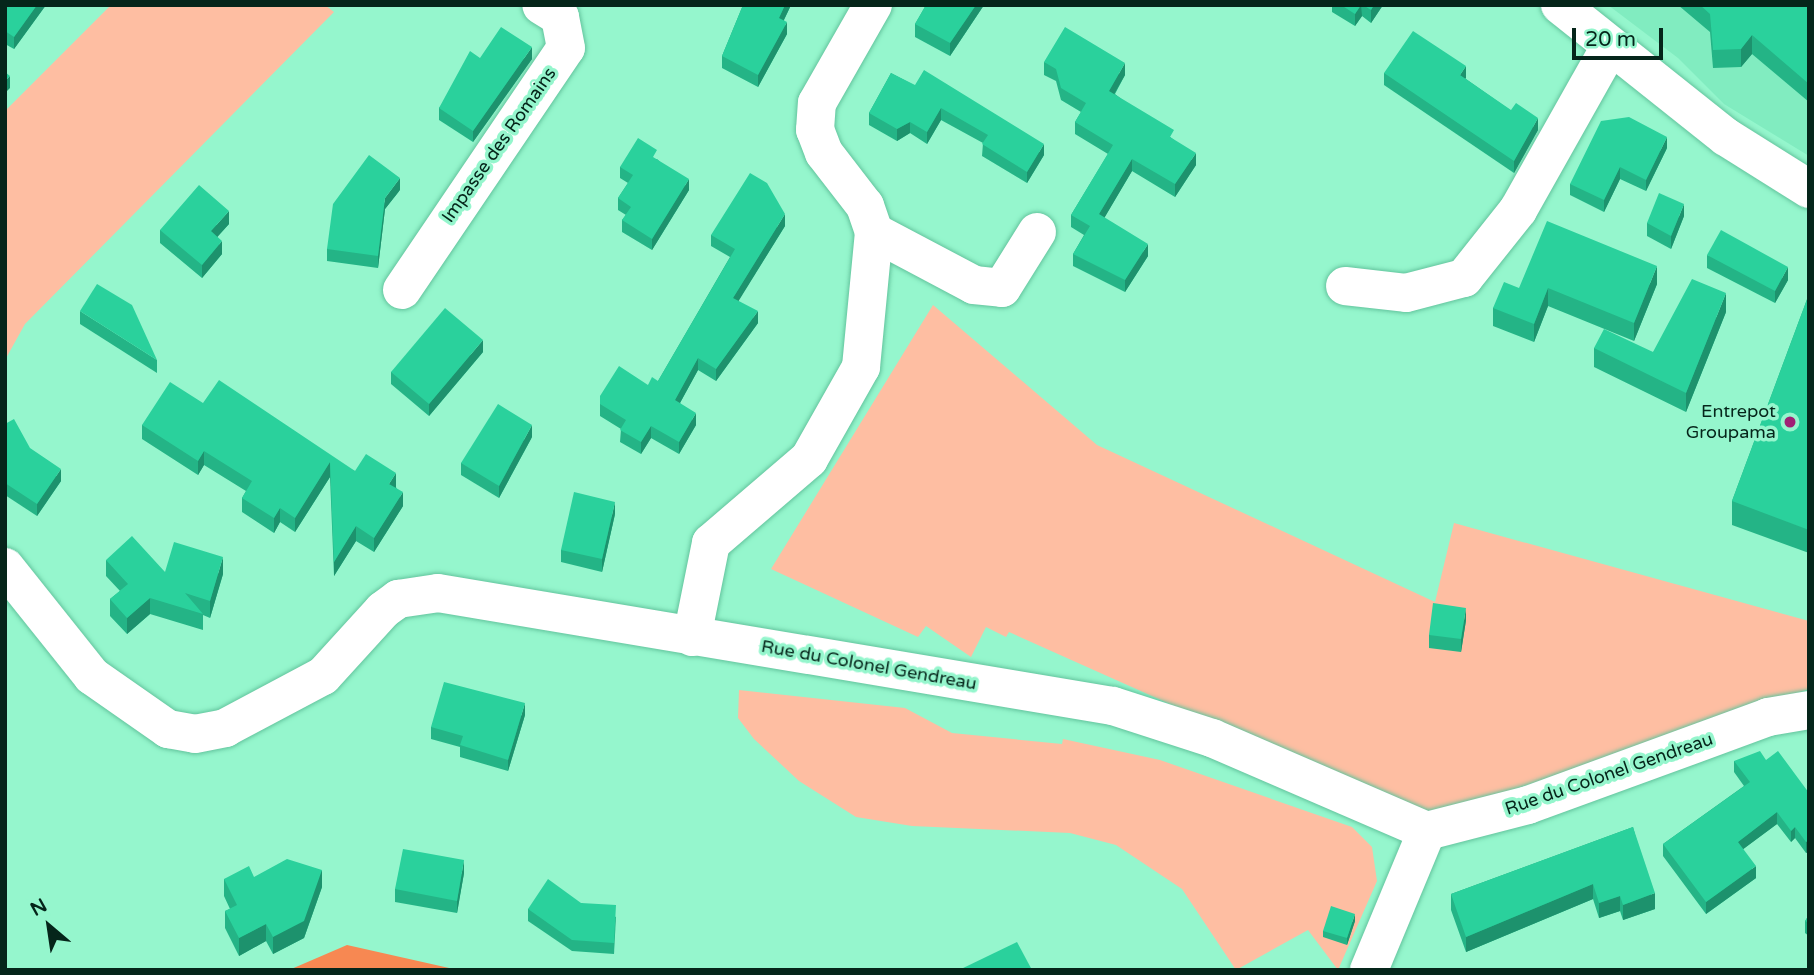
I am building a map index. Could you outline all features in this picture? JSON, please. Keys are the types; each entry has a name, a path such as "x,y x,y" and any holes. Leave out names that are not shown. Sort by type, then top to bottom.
{"street":[{"name":"Impasse des Romains","path":"402,290 566,48 560,17 541,5"},
{"path":"692,637 711,544 809,459 861,367 874,232 865,206 824,153 815,130 817,103 873,5"},
{"path":"1560,5 1726,137 1809,189"},
{"path":"1345,286 1406,293 1464,278 1518,209 1610,47"},
{"path":"874,232 974,285 1002,288 1037,232"},
{"name":"Rue du Colonel Gendreau","path":"5,567 92,676 168,729 195,734 225,728 323,677 383,610 417,594 1113,706 1212,738 1427,831 1528,805 1768,717 1809,710"},
{"path":"1369,970 1427,831"}],"shaded area":[{"path":"111,5 325,5 334,12 25,324 5,360 5,111"},
{"path":"1608,5 1809,5 1809,156 1724,104 1678,58"},
{"path":"933,305 1097,445 1435,602 1454,523 1809,621 1809,689 1427,819 1009,632 1006,637 986,627 971,657 926,626 918,637 771,569"},
{"path":"739,690 905,708 952,733 1062,744 1063,739 1160,760 1352,827 1372,847 1377,881 1338,970 1308,930 1236,970 1182,889 1116,845 1070,833 912,826 856,817 799,781 754,739 738,718"},
{"path":"347,945 458,970 289,970"}],"building":[{"path":"5,5 37,5 14,37 5,31"},
{"path":"743,5 785,5 779,18 787,22 758,75 722,56"},
{"path":"926,5 976,5 950,43 915,24"},
{"path":"1341,5 1361,5 1355,14"},
{"path":"1700,5 1809,5 1809,84 1752,35 1741,49 1713,50 1710,14"},
{"path":"501,27 532,47 473,131 439,108 470,51 480,58"},
{"path":"1065,27 1125,63 1109,91 1174,130 1170,137 1196,153 1175,184 1132,159 1099,214 1148,244 1125,280 1073,254 1090,226 1071,215 1113,145 1075,122 1086,103 1061,88 1056,69 1044,62"},
{"path":"1413,31 1466,66 1460,75 1511,110 1516,103 1538,118 1514,161 1384,73"},
{"path":"924,70 1044,144 1027,172 982,144 988,135 941,108 927,132 910,122 897,129 869,113 891,73 915,85"},
{"path":"1629,117 1667,137 1646,180 1620,167 1604,200 1570,184 1601,121"},
{"path":"638,138 657,150 653,157 689,179 652,239 622,220 631,207 618,198 633,175 620,167"},
{"path":"369,155 400,178 385,198 378,256 327,249 333,204"},
{"path":"750,173 767,183 785,214 733,298 758,311 716,369 698,358 675,400 696,413 679,442 651,426 641,442 620,430 626,420 600,404 600,396 619,366 648,385 652,377 658,381 735,249 711,235"},
{"path":"199,185 229,211 211,231 222,241 202,265 160,230"},
{"path":"1659,193 1684,204 1671,236 1647,223"},
{"path":"1547,221 1657,266 1634,323 1548,288 1534,324 1493,308 1504,282 1519,288"},
{"path":"1721,230 1788,267 1775,291 1707,255"},
{"path":"1692,279 1726,293 1686,393 1594,348 1604,329 1653,352"},
{"path":"97,284 132,305 157,360 80,311"},
{"name":"Entrepot Groupama","path":"1809,294 1809,530 1732,501"},
{"path":"445,308 483,340 429,404 391,372"},
{"path":"219,380 355,471 366,454 396,473 389,484 403,492 374,538 356,526 334,562 330,462 295,518 280,508 274,518 242,498 252,481 204,451 198,461 142,425 170,382 203,403"},
{"path":"498,404 532,425 499,486 461,463"},
{"path":"14,419 30,448 61,469 37,504 5,483 5,424"},
{"path":"574,492 615,502 602,559 561,550"},
{"path":"132,536 165,572 174,542 223,557 210,601 185,593 203,614 150,598 127,618 110,599 128,584 106,560"},
{"path":"1433,603 1466,608 1461,639 1429,635"},
{"path":"444,682 525,703 508,760 460,745 463,736 431,727"},
{"path":"1760,751 1766,760 1778,751 1809,793 1809,840 1806,842 1795,827 1791,831 1777,812 1738,842 1756,866 1706,902 1663,844 1750,782 1734,761"},
{"path":"1633,827 1655,893 1623,905 1620,896 1599,903 1593,884 1466,937 1451,894"},
{"path":"403,849 464,860 457,901 395,889"},
{"path":"287,859 322,870 304,921 273,937 266,924 239,938 225,911 237,905 224,879 249,866 254,877"},
{"path":"548,879 581,903 616,905 614,943 572,940 528,909"},
{"path":"1331,906 1355,914 1347,938 1323,931"},
{"path":"1017,942 1032,970 959,970"}],"place":[{"name":"Entrepot Groupama","path":"1790,422"}]}
